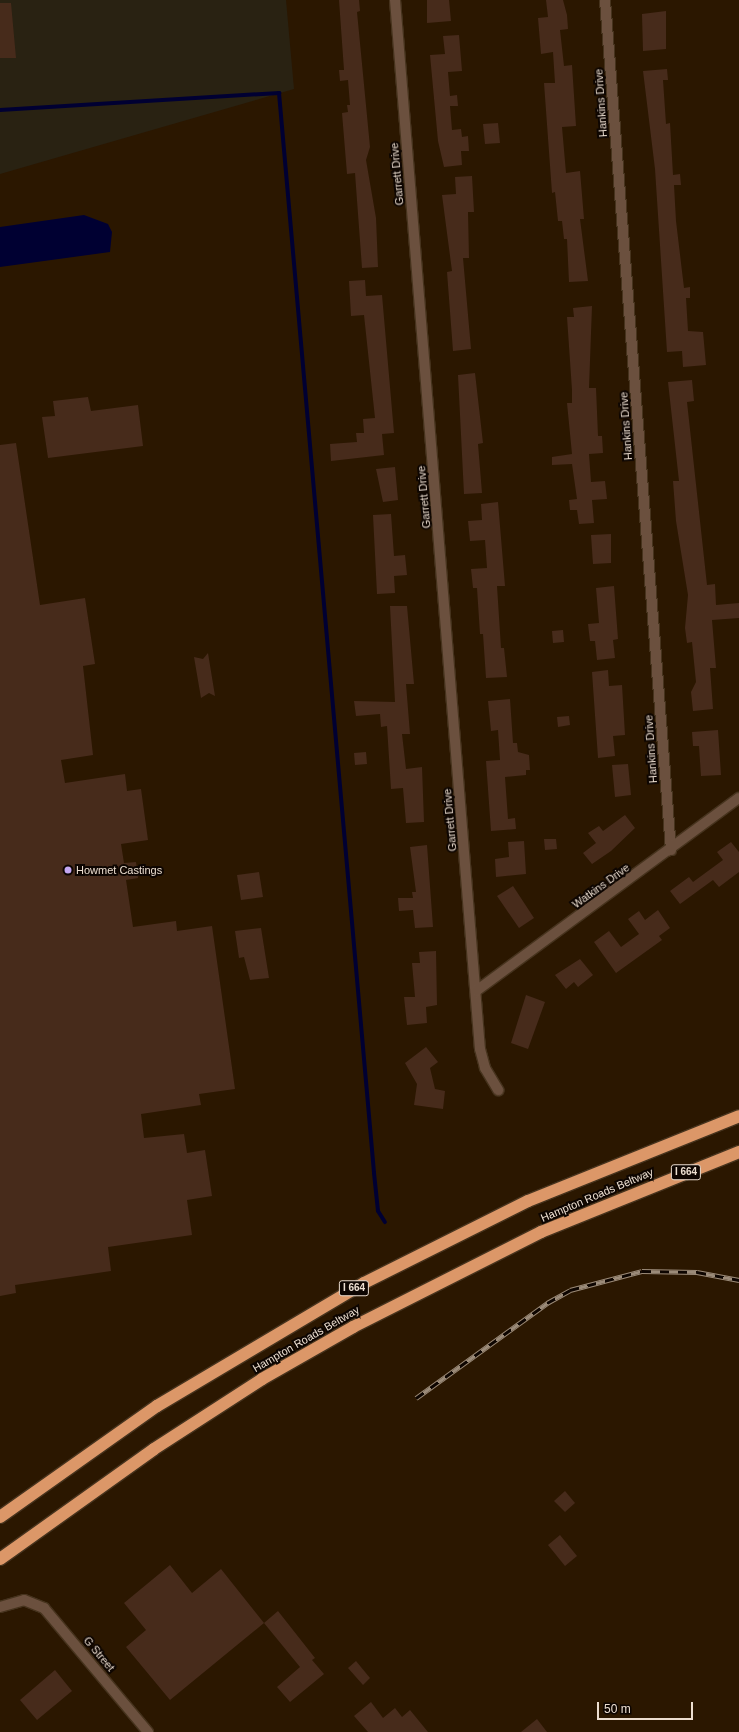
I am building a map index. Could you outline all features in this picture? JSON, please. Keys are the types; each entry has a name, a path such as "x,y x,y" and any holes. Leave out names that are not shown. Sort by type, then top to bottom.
{"highway":[{"name":"Hampton Roads Beltway","path":"0,1517 157,1406 364,1283 528,1201 739,1116"},
{"name":"Hampton Roads Beltway","path":"0,1560 154,1449 262,1379 353,1327 542,1232 739,1152"}],"street":[{"name":"Garrett Drive","path":"395,0 481,1059 498,1090"},
{"name":"Hankins Drive","path":"605,0 671,850"},
{"name":"Watkins Drive","path":"476,991 671,850 739,798"},
{"name":"G Street","path":"0,1607 24,1600 48,1612 148,1732"}],"shaded area":[{"path":"0,0 286,0 294,89 0,174"},
{"path":"84,215 108,224 112,232 110,252 0,267 0,227"}],"building":[{"path":"339,0 359,0 360,11 357,12 370,147 366,160 376,218 378,267 362,268 355,173 347,174 342,113 348,112 347,105 350,105 348,80 340,81 339,70 344,70"},
{"path":"427,0 449,0 451,21 427,23"},
{"path":"546,0 563,0 567,15 568,29 560,30 564,66 572,65 576,126 562,127 566,173 580,171 584,219 580,219 588,281 569,282 567,239 564,239 562,221 558,221 555,192 552,193 544,83 555,83 553,52 541,54 538,18 548,17"},
{"path":"0,3 11,3 16,58 0,58"},
{"path":"666,11 666,49 643,51 642,14"},
{"path":"459,35 462,71 448,72 450,96 457,95 458,106 450,106 452,130 461,129 462,137 468,136 469,151 461,151 462,165 444,167 438,141 430,55 445,54 443,36"},
{"path":"667,69 668,80 663,80 666,124 670,123 673,175 680,174 681,185 674,185 676,221 684,288 690,287 690,298 686,298 688,331 703,332 706,365 683,367 682,351 667,352 655,169 643,71"},
{"path":"498,123 500,143 485,144 483,124"},
{"path":"472,176 474,212 468,212 469,258 463,258 471,349 453,351 447,272 452,271 442,195 456,194 455,177"},
{"path":"365,280 366,296 382,295 394,433 382,434 384,455 331,461 330,444 357,442 356,433 364,433 363,419 375,418 364,315 351,316 349,281"},
{"path":"592,306 589,388 596,388 598,436 602,436 603,453 589,454 591,482 605,481 607,499 592,500 594,523 579,524 577,510 570,510 569,500 577,499 572,464 552,465 552,457 572,454 567,403 572,403 572,390 567,317 574,317 573,308"},
{"path":"475,373 483,443 478,444 482,493 464,494 458,375"},
{"path":"692,380 694,401 687,402 707,585 715,584 716,605 739,603 739,618 712,620 716,668 710,668 713,709 693,711 691,692 696,682 692,642 687,643 685,628 688,595 676,521 673,481 679,481 668,382"},
{"path":"88,397 91,411 138,405 143,446 48,458 42,417 55,416 53,401"},
{"name":"Howmet Castings","path":"16,443 40,605 85,598 95,664 83,666 93,755 61,760 65,783 125,774 127,791 141,789 148,840 121,844 124,863 136,862 138,878 126,880 133,927 176,921 177,931 212,926 235,1089 199,1094 201,1105 141,1114 144,1138 184,1134 187,1153 205,1150 212,1196 187,1200 192,1235 108,1247 111,1271 15,1285 16,1293 0,1296 0,445"},
{"path":"395,467 398,500 383,502 376,469"},
{"path":"498,502 505,586 497,586 501,648 504,648 507,677 486,678 483,634 480,634 477,588 473,588 471,569 487,568 485,540 470,541 468,521 482,520 481,504"},
{"path":"391,514 394,556 405,555 407,575 394,576 395,593 377,594 373,515"},
{"path":"611,534 611,563 593,564 591,535"},
{"path":"614,586 618,639 613,640 615,658 597,660 595,641 590,641 588,624 599,623 596,588"},
{"path":"390,606 407,606 414,684 406,684 410,734 402,734 406,769 422,767 424,822 406,823 403,788 391,789 387,726 381,727 380,714 356,716 354,701 395,702"},
{"path":"563,630 564,642 553,643 552,631"},
{"path":"208,653 215,696 209,693 201,698 194,657 203,659"},
{"path":"608,670 609,686 622,685 625,735 613,736 615,756 598,758 592,672"},
{"path":"510,699 513,743 517,743 518,752 529,755 530,770 526,770 526,775 505,777 508,819 515,818 516,829 491,831 486,761 500,760 498,730 491,731 488,701"},
{"path":"569,716 570,725 558,727 557,717"},
{"path":"718,730 721,775 701,776 699,746 693,746 692,732"},
{"path":"366,752 367,764 355,765 354,753"},
{"path":"628,764 631,795 615,797 612,765"},
{"path":"625,815 635,828 611,851 592,864 583,853 596,843 588,833 599,826 603,831"},
{"path":"544,839 556,839 557,849 545,850"},
{"path":"524,841 526,874 496,877 495,859 509,857 508,842"},
{"path":"731,842 739,852 739,872 719,887 713,880 680,904 670,891 689,877 693,882 723,860 717,852"},
{"path":"427,845 433,927 415,928 413,910 399,911 398,898 413,898 412,892 416,892 410,847"},
{"path":"259,872 263,897 241,900 237,875"},
{"path":"513,886 534,918 519,928 497,896"},
{"path":"658,910 670,928 659,936 662,940 616,973 594,942 609,931 621,947 639,934 628,919 639,911 645,920"},
{"path":"261,928 269,978 250,980 244,957 239,958 235,931"},
{"path":"436,951 437,1005 426,1007 427,1023 407,1025 404,997 415,997 412,963 420,963 419,952"},
{"path":"580,959 593,975 578,987 574,982 566,989 555,975"},
{"path":"526,995 545,1002 528,1049 511,1043"},
{"path":"426,1047 438,1062 430,1068 435,1089 445,1091 443,1109 414,1105 417,1084 405,1063"},
{"path":"565,1491 575,1503 565,1512 554,1501"},
{"path":"560,1535 577,1556 565,1566 548,1545"},
{"path":"170,1565 192,1593 221,1569 264,1623 170,1700 126,1647 146,1630 124,1603"},
{"path":"278,1611 315,1658 312,1660 324,1674 290,1702 277,1687 300,1667 264,1623"},
{"path":"356,1661 370,1678 363,1685 348,1668"},
{"path":"55,1670 72,1691 37,1720 20,1700"},
{"path":"371,1702 383,1718 395,1708 402,1717 410,1710 428,1732 368,1732 354,1716"},
{"path":"537,1719 547,1732 521,1732"}],"waterway":[{"path":"0,110 279,93 374,1173 378,1211 385,1222"}],"railway":[{"path":"416,1398 547,1303 570,1290 642,1271 697,1272 739,1280"}],"place":[{"name":"Howmet Castings","path":"68,870"}]}
